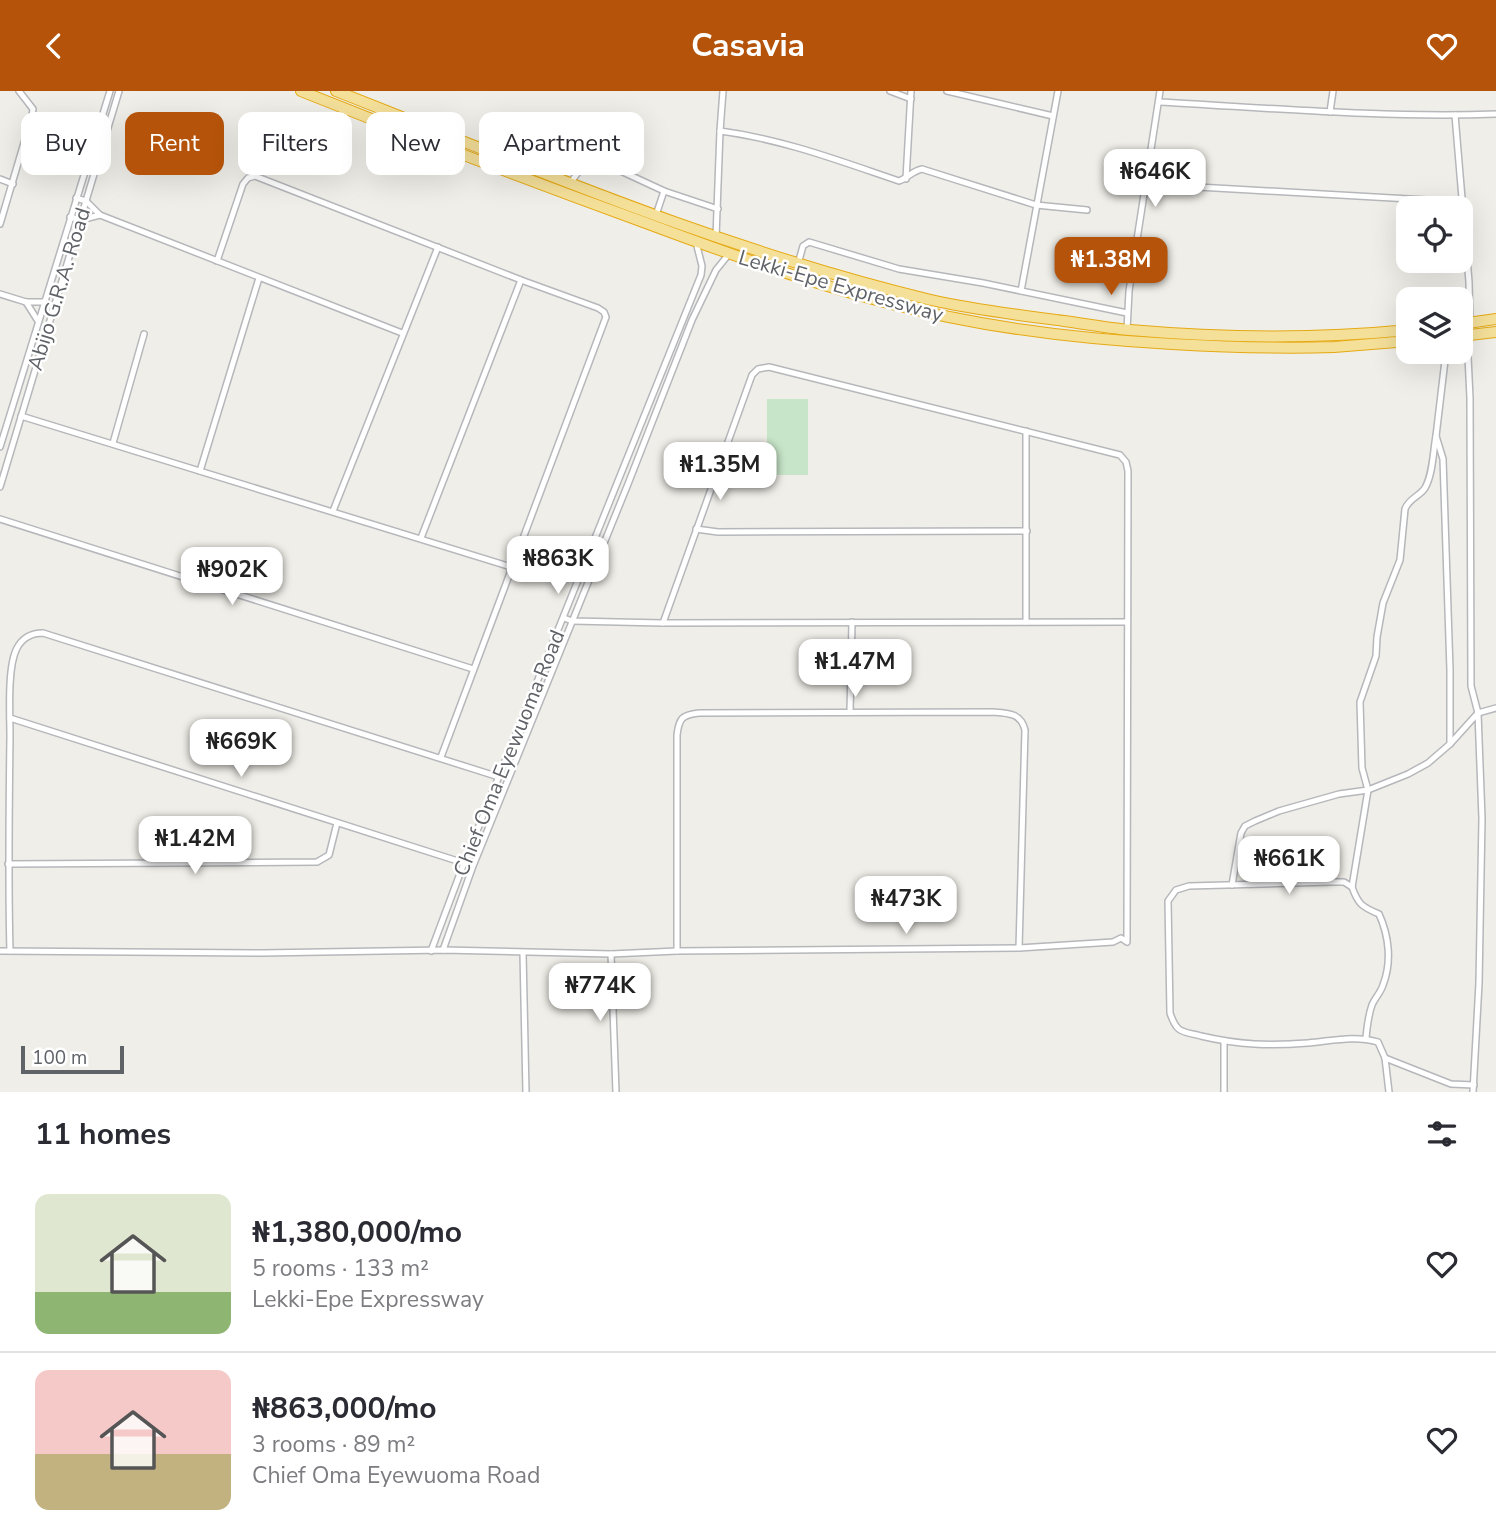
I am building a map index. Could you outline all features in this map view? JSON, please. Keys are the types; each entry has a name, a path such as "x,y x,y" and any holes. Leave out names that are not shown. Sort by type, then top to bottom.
{"highway":[{"name":"Lekki-Epe Expressway","path":"301,91 366,116"},
{"name":"Lekki-Epe Expressway","path":"336,91 390,112"},
{"name":"Lekki-Epe Expressway","path":"465,141 716,237 798,264 933,300 988,311 1127,330 1256,336 1396,331"},
{"name":"Lekki-Epe Expressway","path":"465,155 729,254 852,293 946,317 1129,342 1245,348 1334,347 1396,342"},
{"path":"1473,323 1496,319"},
{"path":"1473,335 1496,332"}],"street":[{"path":"0,225 33,109 19,91"},
{"name":"Abijo G.R.A. Road","path":"0,447 110,91"},
{"name":"Abijo G.R.A. Road","path":"0,487 119,91"},
{"path":"716,237 723,91"},
{"path":"890,91 911,99"},
{"path":"906,179 911,91"},
{"path":"947,91 1053,116"},
{"path":"1021,292 1058,91"},
{"path":"1127,330 1127,313 1160,91"},
{"path":"1330,112 1333,91"},
{"path":"1159,102 1350,114 1496,114"},
{"path":"1455,115 1462,196"},
{"path":"720,131 779,142 899,181 922,169 1036,205 1087,209"},
{"path":"570,182 589,162 610,166 664,191 718,209"},
{"path":"216,261 243,184 248,178 255,176 604,312 606,317 441,757"},
{"path":"0,179 13,184"},
{"path":"1146,184 1396,198"},
{"path":"656,215 664,191"},
{"path":"76,198 86,201 100,215 402,333"},
{"path":"70,217 80,220 100,215"},
{"name":"Chief Oma Eyewuoma Road","path":"431,951 701,275 702,266 696,242"},
{"path":"798,264 803,246 809,242 899,269 983,283 1127,313"},
{"path":"333,511 438,247"},
{"name":"Chief Oma Eyewuoma Road","path":"443,950 473,866 692,320 716,270 729,254"},
{"path":"200,471 259,278"},
{"path":"421,538 521,280"},
{"path":"0,295 26,302 46,302"},
{"path":"26,302 38,321"},
{"path":"1088,324 1090,306"},
{"path":"113,443 144,334"},
{"path":"1366,1038 1372,1004 1383,988 1388,968 1388,943 1385,927 1378,914 1357,902 1352,887 1368,790 1362,768 1360,699 1376,656 1382,603 1399,566 1405,509 1407,503 1421,492 1428,480 1445,364"},
{"path":"1467,364 1470,398 1471,686 1478,713 1482,818 1479,983 1473,1092"},
{"path":"0,951 262,953 443,950 611,954 1019,948 1113,941 1121,938 1127,942 1128,471 1120,455 769,367 758,369 752,375 663,623"},
{"path":"21,417 511,567"},
{"path":"1026,431 1026,622"},
{"path":"1436,436 1443,459 1450,744"},
{"path":"0,519 473,669"},
{"path":"696,529 718,532 1027,531"},
{"path":"564,618 572,621 663,623 1127,622"},
{"path":"850,712 852,622"},
{"path":"10,951 10,699 13,660 18,646 25,637 34,633 43,632 499,776"},
{"path":"1232,885 1241,833 1245,826 1279,811 1339,793 1368,790 1408,774 1428,763 1450,744 1478,713 1496,708"},
{"path":"677,951 677,735 682,718 687,714 699,713 993,712 1019,717 1026,730 1019,948"},
{"path":"10,718 473,866"},
{"path":"8,864 317,862 329,855 337,823"},
{"path":"1352,887 1331,882 1189,886 1176,890 1168,901 1170,1013 1174,1026 1183,1033 1224,1042 1266,1045 1366,1038 1378,1042 1385,1058 1390,1092"},
{"path":"523,953 526,1092"},
{"path":"611,954 616,1092"},
{"path":"1224,1042 1224,1092"},
{"path":"1385,1058 1451,1084 1474,1084"},
{"path":"1451,1084 1457,1092"}],"green space":[{"path":"767,399 808,399 808,475 767,475"}],"water":[{"path":"740,452 752,452 753,477 740,477"}]}
